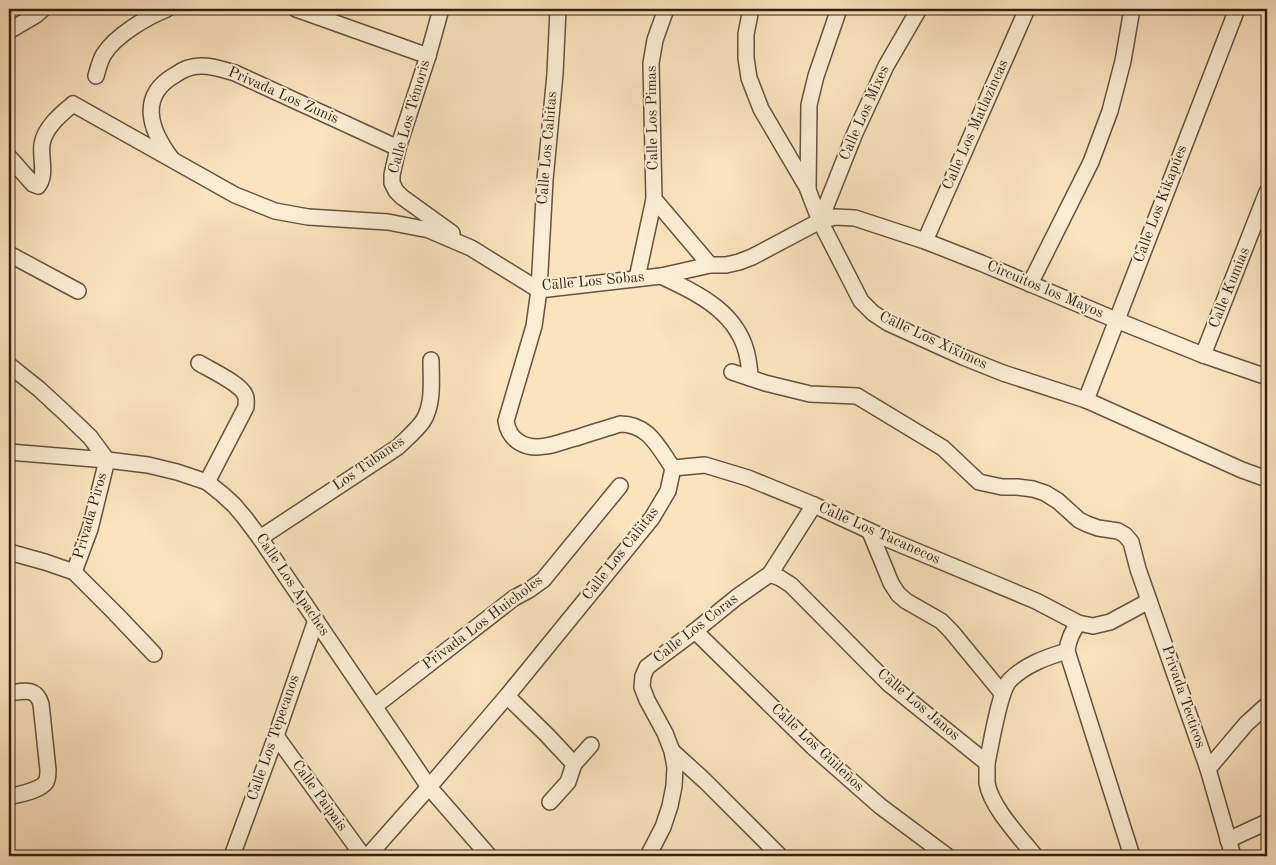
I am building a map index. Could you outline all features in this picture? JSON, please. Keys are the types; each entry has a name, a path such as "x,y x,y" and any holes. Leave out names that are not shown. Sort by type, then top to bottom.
{"street":[{"path":"9,31 42,9"},
{"path":"96,76 104,54 120,37 136,25 168,9"},
{"path":"296,9 428,56"},
{"name":"Calle Los Témoris","path":"441,9 398,148 392,183 402,197 471,248"},
{"name":"Calle Los Cahitas","path":"368,856 507,696 652,518 668,491 673,468 649,435 640,428 629,424 620,424 546,446 533,447 522,444 514,439 507,430 506,421 534,326 539,290 558,9"},
{"name":"Calle Los Pimas","path":"637,278 654,199 651,64 655,40 666,9"},
{"path":"751,9 746,34 746,58 749,78 761,109 808,190"},
{"name":"Calle Los Xiximes","path":"839,9 816,76 809,105 808,190 820,221 861,301 873,313 888,323 963,357 1003,374 1086,400 1242,470 1267,478"},
{"name":"Calle Los Mixes","path":"820,221 855,133 886,66 919,9"},
{"name":"Calle Los Matlazincas","path":"926,241 1027,9"},
{"path":"1030,284 1091,162 1110,112 1123,61 1132,9"},
{"name":"Calle Los Kikapúes","path":"1086,400 1236,9"},
{"name":"Privada Los Zunis","path":"173,160 162,146 155,131 150,112 154,94 165,80 183,70 200,66 235,73 398,148"},
{"name":"Calle Los Sobas","path":"9,157 33,184 38,186 42,181 42,144 46,133 62,112 73,104 236,195 276,211 308,217 380,221 429,230 471,248 539,290 661,276 710,265 726,265 739,262 820,221"},
{"name":"Calle Kumias","path":"1203,355 1267,192"},
{"path":"654,199 710,265"},
{"name":"Circuitos los Mayos","path":"820,221 835,217 855,218 926,241 1203,355 1267,377"},
{"path":"9,254 78,291"},
{"path":"661,276 691,290 717,307 734,325 746,346 750,378 732,372"},
{"name":"Los Tubanes","path":"260,538 398,447 410,435 422,421 428,409 431,388 430,360"},
{"path":"199,363 236,385 246,395 246,407 207,482"},
{"path":"9,365 65,412 90,437 107,460"},
{"name":"Privada Tecticos","path":"750,378 810,394 857,396 943,448 980,482 1002,487 1033,489 1045,493 1058,501 1080,520 1098,528 1125,534 1129,539 1208,768 1233,856"},
{"name":"Calle Los Apaches","path":"9,452 148,465 207,482 234,505 245,518 429,787 489,856"},
{"name":"Privada Piros","path":"74,572 90,530 107,460"},
{"name":"Calle Los Tacanecos","path":"673,468 704,465 748,478 814,505 870,532 1036,601 1078,623 1093,626 1110,622 1149,601"},
{"name":"Privada Los Huicholes","path":"375,706 514,598 530,590 542,580 620,486"},
{"name":"Calle Los Coras","path":"648,856 663,827 673,793 675,767 672,751 665,733 642,687 643,676 647,667 737,597 770,574 814,505"},
{"path":"870,532 891,583 898,594 906,601 941,621 1002,693"},
{"path":"9,552 74,572 154,654"},
{"name":"Calle Los Janos","path":"770,574 791,585 889,684 988,763"},
{"name":"Calle Los Tepecanos","path":"232,856 316,620"},
{"path":"1078,623 1068,642 1068,651 1132,856"},
{"name":"Calle Los Guileños","path":"695,631 813,747 880,806 946,856"},
{"path":"1035,856 996,805 990,794 987,783 988,763 1002,693 1009,681 1022,671 1048,657 1068,651"},
{"path":"9,692 28,690 39,697 48,770 48,778 41,787 9,797"},
{"path":"507,696 547,734 574,764"},
{"path":"1208,768 1246,724 1267,705"},
{"name":"Calle Paipais","path":"276,736 363,856"},
{"path":"550,802 568,782 574,764 591,744"},
{"path":"672,751 780,856"},
{"path":"1228,840 1267,822"}]}
